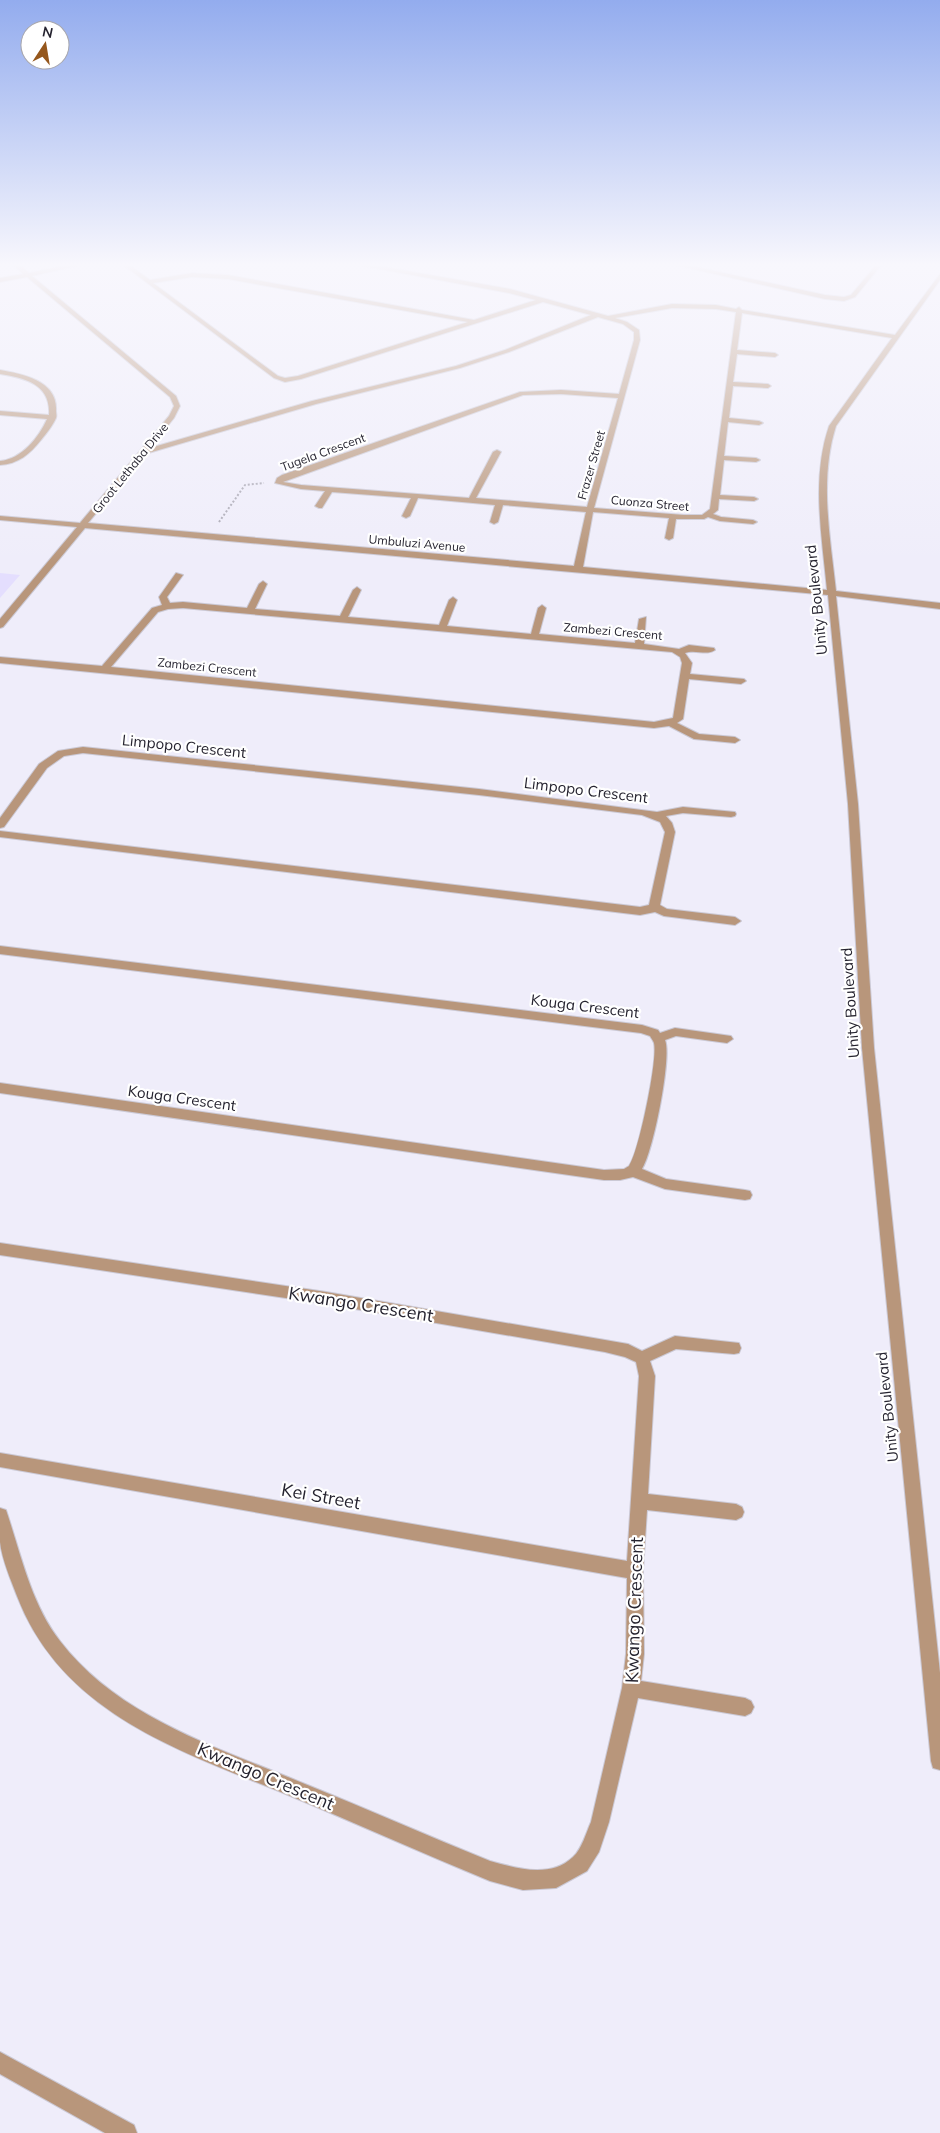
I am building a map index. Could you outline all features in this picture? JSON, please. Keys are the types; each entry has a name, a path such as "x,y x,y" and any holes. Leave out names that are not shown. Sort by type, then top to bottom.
{"street":[{"name":"Groot Lethaba Drive","path":"0,625 175,412 177,406 173,396 134,364"},
{"path":"258,364 276,377 285,380 299,378 344,364"},
{"path":"142,453 209,435 308,404 378,388 415,376 468,364"},
{"name":"Frazer Street","path":"578,568 590,509 630,364"},
{"name":"Cuonza Street","path":"590,509 694,517 709,514 714,510 733,364"},
{"name":"Unity Boulevard","path":"877,364 833,426 825,450 822,472 824,517 853,804 870,1067 940,1761"},
{"path":"0,372 22,375 44,388 54,404 53,417 28,452 12,462 0,463"},
{"path":"730,384 768,386"},
{"name":"Tugela Crescent","path":"590,509 330,489 286,485 279,482 285,477 522,393 561,392 622,396"},
{"path":"0,413 53,417"},
{"path":"726,420 759,423"},
{"path":"472,499 497,452"},
{"path":"721,458 756,460"},
{"path":"319,506 330,489"},
{"path":"406,516 416,495"},
{"path":"716,497 754,499"},
{"path":"494,522 500,502"},
{"path":"709,514 720,519 753,522"},
{"path":"669,538 673,516"},
{"name":"Umbuluzi Avenue","path":"0,518 578,568 832,592 940,606"},
{"path":"167,606 163,597 179,575"},
{"path":"250,610 263,584"},
{"path":"342,619 357,590"},
{"path":"442,628 453,600"},
{"name":"Zambezi Crescent","path":"0,660 643,724 670,723 678,719 686,659 679,652 639,646 183,604 155,610 104,669"},
{"path":"534,636 542,608"},
{"path":"639,646 643,619"},
{"path":"679,652 689,648 711,650"},
{"path":"685,676 741,681"},
{"path":"670,723 697,737 735,740"},
{"name":"Limpopo Crescent","path":"0,825 43,766 61,753 83,750 479,792 657,815 670,826 670,832 654,906"},
{"path":"657,815 683,810 731,814"},
{"path":"0,834 640,911 654,906 664,912 735,921"},
{"name":"Kouga Crescent","path":"0,950 642,1029 654,1034 658,1038"},
{"path":"727,1039 675,1032 658,1038 660,1048 646,1143 638,1166 634,1171 665,1184 745,1195"},
{"name":"Kouga Crescent","path":"0,1088 604,1175 617,1175 634,1171"},
{"name":"Kwango Crescent","path":"0,1249 326,1298 628,1351 642,1358 647,1376 638,1501 635,1571 636,1628 631,1688 600,1822 592,1845 580,1864 556,1878 523,1880 490,1871 202,1749 139,1720 85,1682 53,1648 30,1607 0,1516"},
{"path":"642,1358 675,1342 734,1348"},
{"name":"Kei Street","path":"0,1460 635,1571"},
{"path":"638,1501 736,1512"},
{"path":"631,1688 744,1707"},
{"path":"0,2062 126,2133"}],"path":[{"path":"209,537 245,485 279,482"}],"shaded area":[{"path":"0,573 20,575 0,598"}]}
